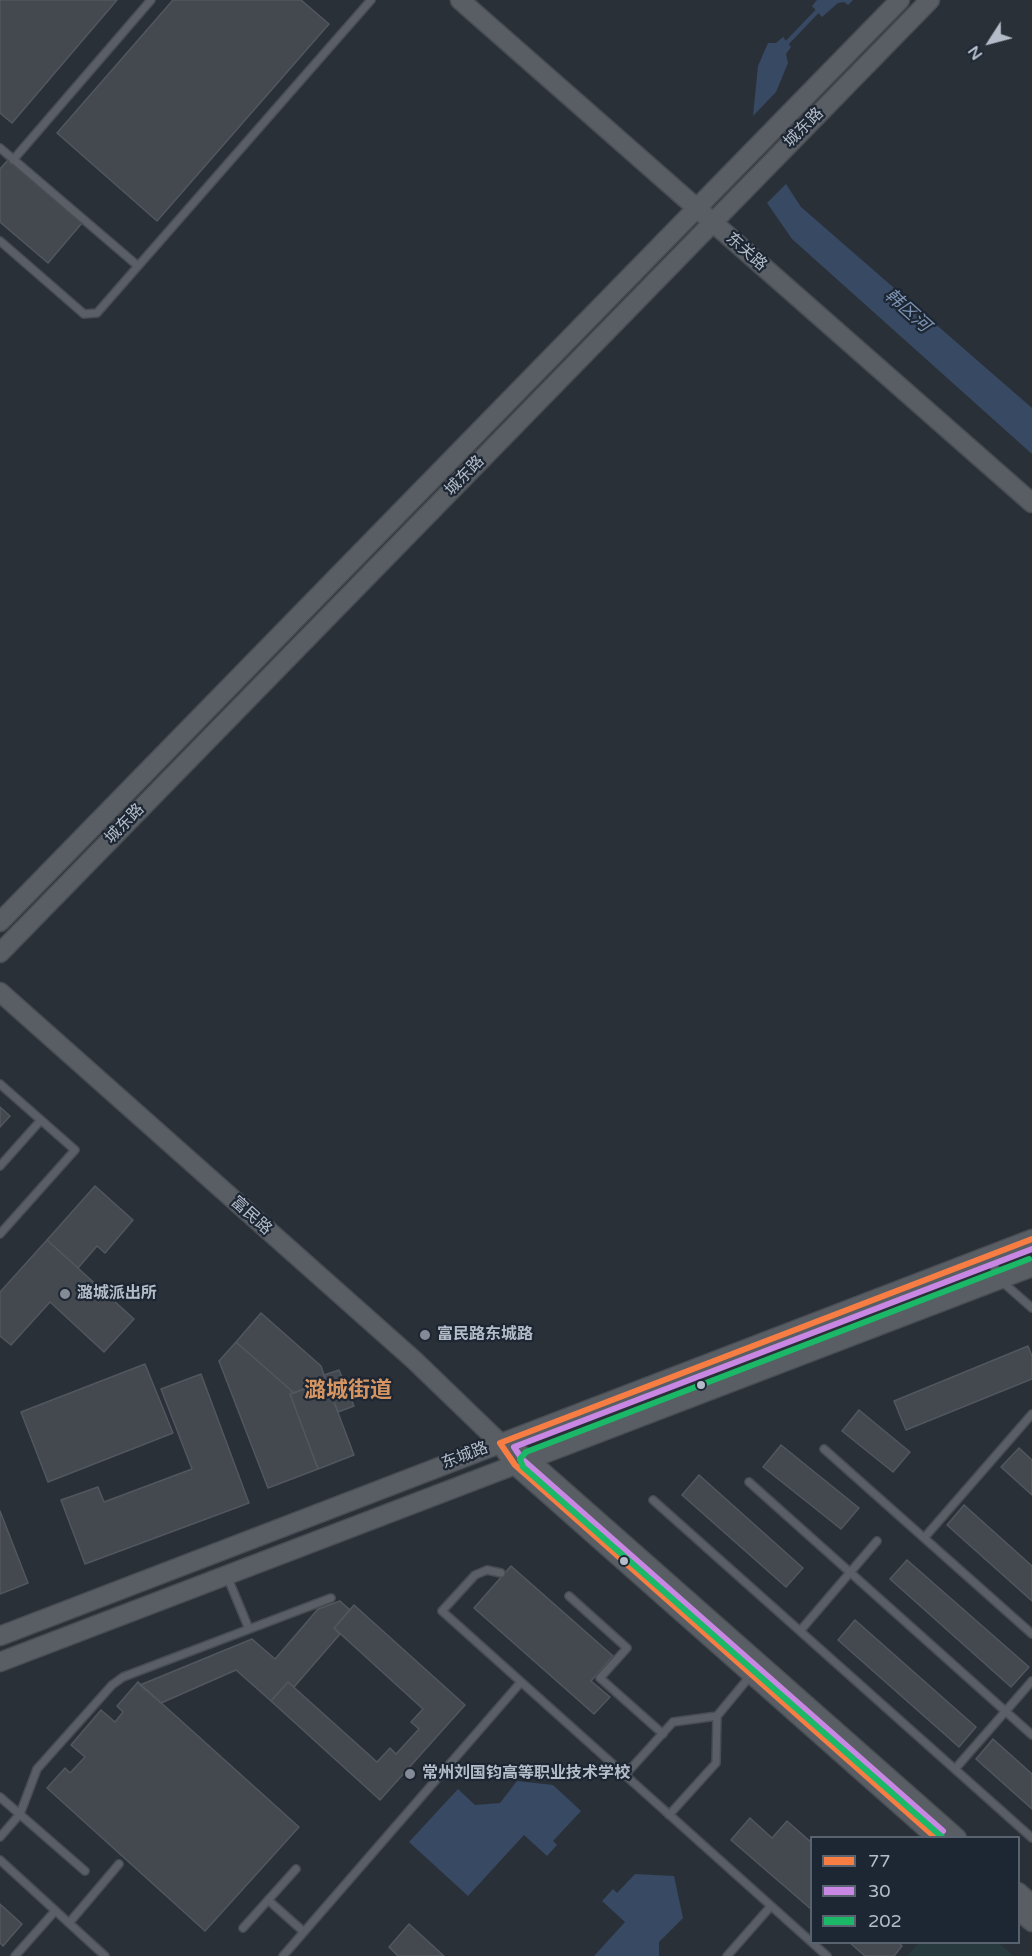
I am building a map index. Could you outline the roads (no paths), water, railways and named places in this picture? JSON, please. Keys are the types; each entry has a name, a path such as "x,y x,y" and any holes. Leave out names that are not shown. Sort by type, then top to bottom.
{"street":[{"name":"东关路","path":"460,0 1032,503"},
{"name":"城东路","path":"0,921 900,0"},
{"name":"城东路","path":"0,953 930,0"},
{"name":"富民路","path":"0,992 414,1360 500,1443 757,1669 955,1836"},
{"name":"东城路","path":"0,1636 1032,1239"},
{"name":"东城路","path":"0,1662 1032,1267"},
{"name":"富民路","path":"757,1669 935,1836"},
{"path":"1020,1894 1032,1904"},
{"path":"1020,1912 1032,1922"}],"lane":[{"path":"13,160 151,0"},
{"path":"0,240 84,314 97,313 371,0"},
{"path":"0,148 138,266"},
{"path":"0,1084 75,1150 0,1234"},
{"path":"0,1166 41,1120"},
{"path":"989,1255 999,1279 1032,1308"},
{"path":"924,1538 1031,1417"},
{"path":"824,1449 1032,1634"},
{"path":"748,1482 1032,1735"},
{"path":"653,1500 1032,1838"},
{"path":"800,1631 877,1541"},
{"path":"501,1573 487,1570 475,1575 442,1611 810,1941"},
{"path":"227,1575 249,1629"},
{"path":"569,1596 627,1648 600,1678 663,1734"},
{"path":"0,1837 20,1814 38,1769 112,1685 123,1677 331,1598"},
{"path":"669,1815 716,1763 717,1716 757,1669"},
{"path":"955,1769 1032,1681"},
{"path":"283,1956 521,1682"},
{"path":"625,1775 673,1722 717,1716"},
{"path":"0,1797 85,1871"},
{"path":"0,1860 105,1956"},
{"path":"69,1923 119,1864"},
{"path":"243,1928 296,1869"},
{"path":"268,1900 304,1932"},
{"path":"727,1956 771,1906"},
{"path":"15,1956 55,1911"},
{"path":"813,1944 826,1956"}],"water":[{"path":"817,0 853,0 848,5 844,2 838,3 822,17 812,6"},
{"path":"783,37 791,47 786,54 788,63 776,92 753,116 758,66 768,43 776,43"},
{"path":"786,184 801,207 1032,408 1032,454 792,239 767,203"},
{"path":"517,1781 553,1785 581,1811 553,1841 557,1845 547,1856 524,1835 468,1896 409,1842 458,1789 475,1805 500,1803"},
{"path":"635,1874 674,1876 683,1918 659,1942 659,1956 594,1956 625,1922 602,1901 613,1889 617,1893"}],"waterway":[{"name":"韩区河","path":"783,47 828,0"}],"place":[{"name":"潞城派出所","path":"65,1294"},
{"name":"富民路东城路","path":"425,1335"},
{"name":"常州刘国钧高等职业技术学校","path":"410,1774"}],"district":[{"name":"潞城街道","path":"348,1391"}]}
